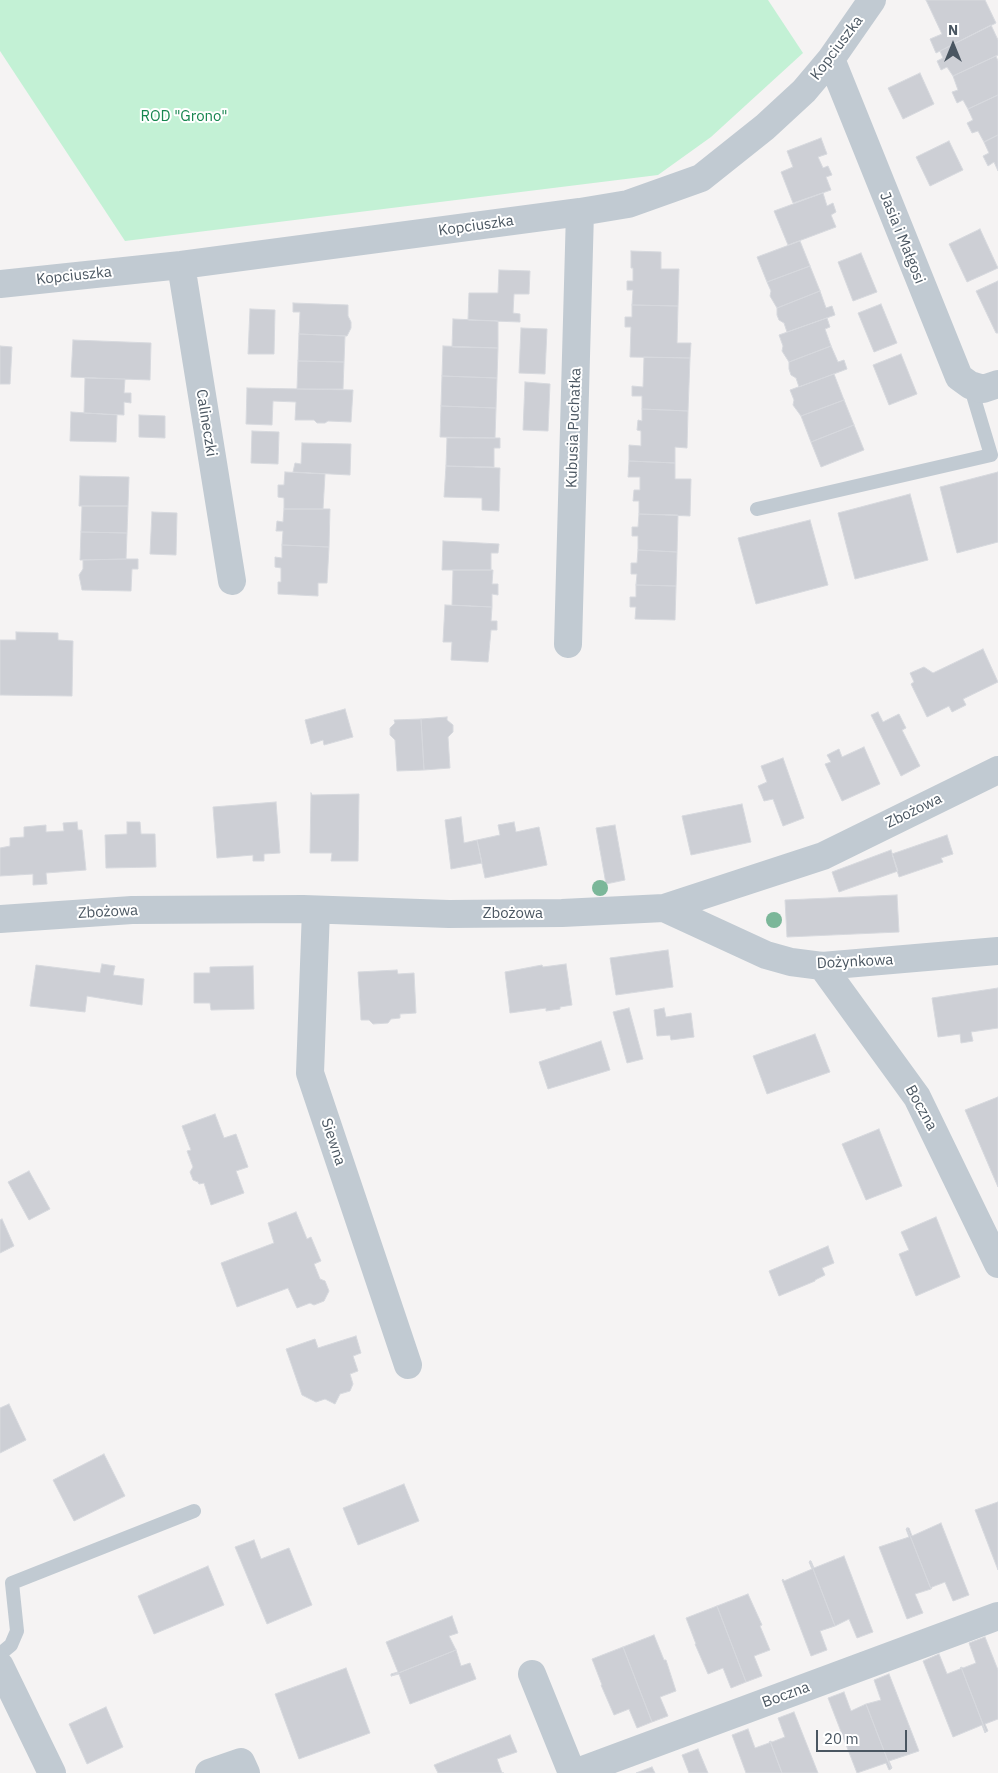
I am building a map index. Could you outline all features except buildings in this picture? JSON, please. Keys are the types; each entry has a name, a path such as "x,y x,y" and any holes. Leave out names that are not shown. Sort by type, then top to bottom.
{"street":[{"name":"Kopciuszka","path":"0,284 181,265 628,204 702,178 765,127 804,91 831,59 872,0"},
{"name":"Jasia i Małgosi","path":"831,59 952,364 959,377 970,385"},
{"name":"Kubusia Puchatka","path":"568,644 580,212"},
{"name":"Calineczki","path":"181,265 232,581"},
{"path":"970,385 983,388 998,384"},
{"name":"Zbożowa","path":"0,919 132,910 316,910 449,914 544,914 664,908 822,856 998,770"},
{"name":"Dożynkowa","path":"664,908 766,956 791,962 822,966 998,951"},
{"name":"Siewna","path":"316,910 310,1073 408,1365"},
{"name":"Boczna","path":"822,966 917,1097 998,1264"},
{"name":"Boczna","path":"532,1674 573,1773 998,1616"},
{"path":"0,1666 52,1773"},
{"path":"209,1773 241,1762 246,1773"}],"lane":[{"path":"758,509 991,455 970,385"},
{"path":"0,1654 11,1645 17,1631 12,1583 194,1511"}],"green space":[{"name":"ROD \"Grono\"","path":"0,0 768,0 803,53 711,137 658,175 125,241 0,51"}]}
